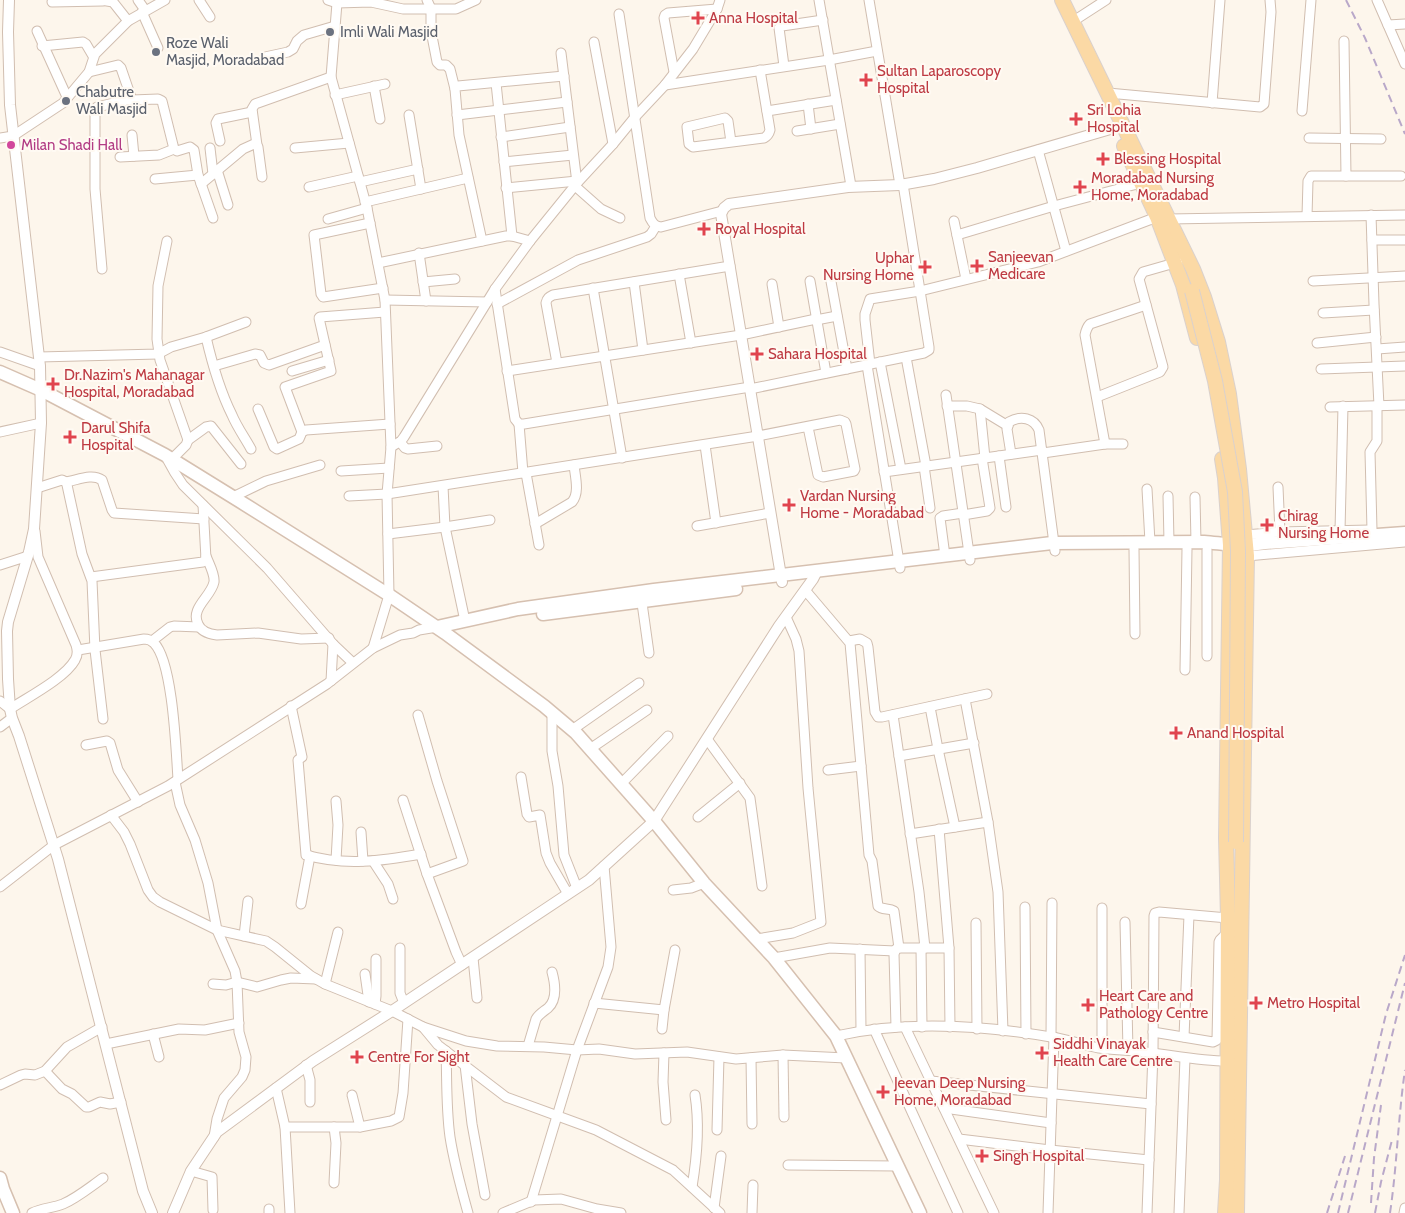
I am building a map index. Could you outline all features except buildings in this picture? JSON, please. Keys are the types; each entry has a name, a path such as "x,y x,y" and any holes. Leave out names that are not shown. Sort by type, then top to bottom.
{"main road":[{"path":"1051,0 1119,126 1163,218 1216,381 1234,492 1238,551 1236,842 1228,925 1227,1180 1225,1213"},
{"path":"1062,0 1108,92 1141,183 1191,264 1218,342 1229,394 1239,469 1246,546 1237,1213"},
{"path":"1191,264 1184,278 1209,380 1226,478 1226,830 1232,890 1242,898"},
{"path":"0,372 41,390 168,457 389,594 552,712 572,730 654,821 704,882 774,958 836,1036 920,1213"},
{"path":"1118,545 1134,548 1246,546 1405,533"},
{"path":"899,565 1054,547 1089,548 1169,542 1208,550 1226,545"},
{"path":"441,630 465,621 518,609 781,578 812,580 945,556 969,557"},
{"path":"441,630 641,596"},
{"path":"0,1178 13,1213"}],"street":[{"path":"10,0 8,32 10,105 40,362 41,390 41,423 34,529 7,631 11,713 54,845 143,1190 152,1213"},
{"path":"52,2 102,0 113,2 128,20"},
{"path":"138,0 158,48"},
{"path":"0,138 13,136 63,103 89,72 93,56 128,20 144,11 154,2 166,0"},
{"path":"199,0 210,17"},
{"path":"439,0 442,9"},
{"path":"373,648 389,594 387,494 391,447 385,300 366,205 331,78 335,26 331,1 429,5 442,9 456,9 476,0"},
{"path":"819,0 851,186"},
{"path":"519,424 750,388 927,352 929,347 920,291 868,0"},
{"path":"1072,22 1106,0"},
{"path":"1212,103 1220,0"},
{"path":"1108,92 1260,107 1264,104 1271,12 1270,0"},
{"path":"1302,111 1312,0"},
{"path":"1377,0 1405,64"},
{"path":"391,447 400,442 404,437 495,289 530,240 576,184 665,85 693,49 719,4"},
{"path":"674,72 665,15 719,4"},
{"path":"429,5 437,62 440,65 448,66 455,89 459,135 482,241"},
{"path":"619,14 650,218 656,226 661,227 722,210 728,204 851,186 902,185 934,179 1119,126"},
{"path":"784,66 779,28 822,20"},
{"path":"1388,25 1405,24"},
{"path":"265,56 288,52 304,35 335,26"},
{"path":"36,31 67,97"},
{"path":"1344,41 1346,176"},
{"path":"42,46 83,42 93,56"},
{"path":"594,42 613,144"},
{"path":"665,85 877,51"},
{"path":"561,53 576,184 602,209 620,218"},
{"path":"89,72 115,65 120,66 131,99"},
{"path":"731,142 728,121 725,118 688,127 689,144 693,147 731,142 767,136 770,130 760,70"},
{"path":"455,89 458,86 564,76"},
{"path":"262,177 252,112 253,106 257,102 331,78"},
{"path":"496,83 512,236"},
{"path":"335,95 384,84"},
{"path":"374,86 380,120"},
{"path":"102,269 95,188 95,110 97,107 131,99 134,101 158,99 162,101 174,149"},
{"path":"767,111 836,100"},
{"path":"457,114 567,102"},
{"path":"808,104 811,129"},
{"path":"220,141 216,123 218,119 252,112"},
{"path":"409,115 421,189"},
{"path":"797,131 840,124"},
{"path":"501,137 570,128"},
{"path":"132,135 134,156"},
{"path":"1309,138 1381,139"},
{"path":"295,148 349,143"},
{"path":"155,179 199,179 215,172 248,146 257,145"},
{"path":"120,157 159,155 174,149 177,151 192,148 194,150 199,179 213,218"},
{"path":"210,148 215,172 228,205"},
{"path":"1038,150 1066,252"},
{"path":"504,162 573,155"},
{"path":"309,187 418,169"},
{"path":"1308,216 1308,181 1311,176 1401,176"},
{"path":"328,219 366,205 468,178"},
{"path":"957,235 1054,206 1141,183"},
{"path":"506,188 576,184"},
{"path":"722,210 721,214 781,578"},
{"path":"899,565 869,364 865,320 869,301 872,298 920,291 1038,262 1163,218 1405,215"},
{"path":"1371,216 1378,367 1377,441 1370,452 1372,530"},
{"path":"954,221 966,279"},
{"path":"370,224 314,235 321,294 323,297 383,288"},
{"path":"497,304 578,260 647,237 656,226"},
{"path":"378,263 512,236 530,240"},
{"path":"1372,240 1405,240"},
{"path":"166,241 158,286 158,354 188,440"},
{"path":"419,254 426,301"},
{"path":"1097,397 1162,370 1163,367 1139,282 1140,276 1143,272 1184,278 1191,264"},
{"path":"557,363 546,303 547,299 554,295 730,266"},
{"path":"679,274 691,342"},
{"path":"830,276 847,369"},
{"path":"1313,281 1405,276"},
{"path":"423,282 455,279"},
{"path":"810,281 826,373"},
{"path":"634,282 643,350"},
{"path":"772,284 779,327"},
{"path":"594,288 622,458"},
{"path":"495,289 515,419 519,424 525,473 539,545"},
{"path":"385,300 487,302"},
{"path":"1105,444 1085,335 1090,324 1146,305"},
{"path":"1323,313 1374,310"},
{"path":"302,432 285,388 329,373 331,370 319,318 385,312"},
{"path":"507,371 741,335 838,316"},
{"path":"0,352 40,362 158,354 171,347 206,337 246,322"},
{"path":"206,337 232,417 251,449"},
{"path":"1317,343 1376,337"},
{"path":"214,366 255,354 260,355 264,363 270,365 325,345"},
{"path":"1377,349 1405,347"},
{"path":"906,357 925,466 930,508"},
{"path":"292,371 329,360"},
{"path":"880,362 901,469"},
{"path":"1321,369 1405,366"},
{"path":"946,396 969,557"},
{"path":"1330,407 1405,405"},
{"path":"947,406 967,406 980,409 1008,426"},
{"path":"1340,531 1343,406"},
{"path":"258,409 276,449 299,438 302,432 306,430 390,424"},
{"path":"945,556 940,518 943,516 987,511 990,508 980,409"},
{"path":"1011,454 1008,426 1010,422 1024,418 1033,421 1039,430 1043,451 1054,547"},
{"path":"349,496 387,494 443,486 705,445 840,420 846,424 854,471 823,477 818,475 808,427"},
{"path":"0,432 41,423"},
{"path":"241,464 211,426 206,427 188,440 186,445 168,457 183,485 267,568 353,664"},
{"path":"400,442 408,449 437,446"},
{"path":"884,472 1011,454 1105,444 1123,444"},
{"path":"705,445 716,523"},
{"path":"999,456 1006,507"},
{"path":"233,497 266,481 320,465"},
{"path":"536,524 572,502 575,498 577,493 574,465"},
{"path":"341,471 389,468"},
{"path":"37,488 62,480 66,482 94,476 102,480 114,513 204,519"},
{"path":"66,482 82,554 91,577 103,719"},
{"path":"443,486 446,527 465,621"},
{"path":"1278,487 1280,532"},
{"path":"1147,490 1150,542"},
{"path":"1168,496 1169,542"},
{"path":"1185,670 1195,497"},
{"path":"203,505 206,556 214,579 212,587 196,616 196,622 199,627 210,634 265,634 301,640 331,641"},
{"path":"697,526 770,513"},
{"path":"388,534 490,520"},
{"path":"1246,546 1280,532 1405,528"},
{"path":"0,727 11,713 69,668 78,654 78,650 38,557 34,529"},
{"path":"1246,546 1405,542"},
{"path":"1134,548 1134,634"},
{"path":"1207,656 1208,550"},
{"path":"0,565 28,556"},
{"path":"91,577 201,563 205,561 206,556"},
{"path":"173,1213 192,1171 217,1132 306,1065 404,1004 589,880 654,821 812,580 849,641 851,649 869,855 872,861 878,906 894,911 897,949 894,954 901,1027 931,1081 994,1213"},
{"path":"641,596 649,653"},
{"path":"756,939 793,933 821,922 808,788 799,651 786,617"},
{"path":"152,641 170,627 199,627"},
{"path":"0,887 54,845 176,781 330,681 373,648 392,638 419,630 441,630"},
{"path":"78,650 144,639 155,644 164,664 172,703 176,781 180,805 195,840 208,883 217,930 235,971 239,1032 246,1057 245,1070 242,1077 224,1098 217,1119 214,1137"},
{"path":"849,641 860,639 867,643 875,712 878,716 893,715 987,694"},
{"path":"330,681 331,641"},
{"path":"572,730 639,683"},
{"path":"965,699 988,822 999,901 1003,1030"},
{"path":"0,701 11,713"},
{"path":"291,706 302,756 298,760 306,855 350,862 388,860 421,854"},
{"path":"930,707 955,827"},
{"path":"590,749 647,710"},
{"path":"552,712 552,751 558,786 564,855 577,888"},
{"path":"418,715 463,861 427,874"},
{"path":"893,715 919,892 923,948 922,1027"},
{"path":"621,784 668,736"},
{"path":"707,739 740,783 751,804 762,886"},
{"path":"86,745 109,742 118,770 138,802"},
{"path":"899,756 974,743"},
{"path":"828,770 861,766"},
{"path":"520,777 526,814 529,817 540,815 546,853 550,864 568,894"},
{"path":"698,817 740,783"},
{"path":"403,800 427,874 462,965"},
{"path":"336,801 338,826 336,860"},
{"path":"111,815 124,832 130,844 148,890 160,902 217,930 266,942 276,947 321,982 392,1011 423,1027 466,1041 497,1046 528,1046 577,1050 599,1049 635,1054 687,1052 736,1060 783,1055 846,1058"},
{"path":"910,834 988,822"},
{"path":"939,829 949,948 950,1027"},
{"path":"361,832 363,861"},
{"path":"301,904 310,856"},
{"path":"373,861 386,879 393,899"},
{"path":"531,1202 577,1050 608,967 611,947 604,866"},
{"path":"673,890 691,888 704,882"},
{"path":"244,936 248,901"},
{"path":"1048,1213 1052,1093 1052,903"},
{"path":"1025,907 1026,1034"},
{"path":"1102,908 1102,1048"},
{"path":"1147,1213 1153,1053 1153,1032 1154,916 1155,913 1159,912 1188,915 1228,925 1219,942 1217,1040 1213,1042 1153,1032"},
{"path":"1184,1037 1188,915"},
{"path":"1125,922 1128,1050"},
{"path":"976,923 977,1029"},
{"path":"321,982 338,932"},
{"path":"400,948 400,993 404,1004"},
{"path":"774,958 830,948 949,948"},
{"path":"860,949 861,1030"},
{"path":"662,1029 675,950"},
{"path":"473,958 477,998"},
{"path":"372,1003 376,996 376,960"},
{"path":"528,1046 538,1016 551,1005 554,999 555,986 552,972"},
{"path":"365,974 372,1003"},
{"path":"213,984 226,985 237,982 257,987 291,978 321,982"},
{"path":"594,1003 664,1010"},
{"path":"285,1126 360,1127 392,1121 399,1117 403,1093 408,1019"},
{"path":"106,1044 178,1029 205,1030 239,1023"},
{"path":"423,1027 438,1045 506,1097 596,1130 674,1170 717,1210"},
{"path":"836,1036 861,1030 901,1027 1003,1030 1052,1037 1102,1048 1206,1061 1227,1061"},
{"path":"0,1085 21,1075 35,1075 45,1071 67,1047 102,1028"},
{"path":"874,1029 958,1213"},
{"path":"153,1034 159,1057"},
{"path":"446,1051 450,1136 458,1178 468,1213"},
{"path":"664,1053 663,1082 666,1120"},
{"path":"783,1055 784,1117"},
{"path":"718,1130 719,1057"},
{"path":"751,1058 752,1124"},
{"path":"1179,1213 1185,1058"},
{"path":"306,1065 310,1080 310,1102"},
{"path":"465,1065 472,1124 485,1195"},
{"path":"45,1071 62,1089 72,1094 86,1107 100,1102 110,1104 121,1102"},
{"path":"931,1081 1151,1104"},
{"path":"276,1088 285,1126 290,1213"},
{"path":"352,1095 360,1127"},
{"path":"692,1187 698,1149 697,1108 694,1095"},
{"path":"944,1108 1051,1123"},
{"path":"334,1127 336,1143 334,1183"},
{"path":"959,1139 1149,1160"},
{"path":"717,1210 721,1156"},
{"path":"788,1165 898,1166"},
{"path":"192,1171 212,1177 213,1210"},
{"path":"32,1213 69,1201 103,1178"},
{"path":"752,1213 753,1185"},
{"path":"503,1213 534,1200 560,1199 617,1213"},
{"path":"1404,1213 1405,1208"}],"railway":[{"path":"1346,0 1365,38 1405,134"},
{"path":"1338,1213 1386,1014 1405,955"},
{"path":"1348,1213 1405,983"},
{"path":"1390,1213 1405,1070"},
{"path":"1371,1203 1374,1158 1381,1105"},
{"path":"1375,1213 1392,1140"},
{"path":"1327,1213 1345,1156"}],"place":[{"name":"Anna Hospital","path":"698,18"},
{"name":"Imli Wali Masjid","path":"330,32"},
{"name":"Roze Wali Masjid, Moradabad","path":"156,52"},
{"name":"Sultan Laparoscopy Hospital","path":"866,80"},
{"name":"Chabutre Wali Masjid","path":"66,101"},
{"name":"Sri Lohia Hospital","path":"1076,119"},
{"name":"Milan Shadi Hall","path":"11,145"},
{"name":"Blessing Hospital","path":"1103,159"},
{"name":"Moradabad Nursing Home, Moradabad","path":"1080,187"},
{"name":"Royal Hospital","path":"704,229"},
{"name":"Sanjeevan Medicare","path":"977,266"},
{"name":"Uphar Nursing Home","path":"925,267"},
{"name":"Sahara Hospital","path":"757,354"},
{"name":"Dr.Nazim's Mahanagar Hospital, Moradabad","path":"53,384"},
{"name":"Darul Shifa Hospital","path":"70,437"},
{"name":"Vardan Nursing Home - Moradabad","path":"789,505"},
{"name":"Chirag Nursing Home","path":"1267,525"},
{"name":"Anand Hospital","path":"1176,733"},
{"name":"Metro Hospital","path":"1256,1003"},
{"name":"Heart Care and Pathology Centre","path":"1088,1005"},
{"name":"Siddhi Vinayak Health Care Centre","path":"1042,1053"},
{"name":"Centre For Sight","path":"357,1057"},
{"name":"Jeevan Deep Nursing Home, Moradabad","path":"883,1092"},
{"name":"Singh Hospital","path":"982,1156"}]}
